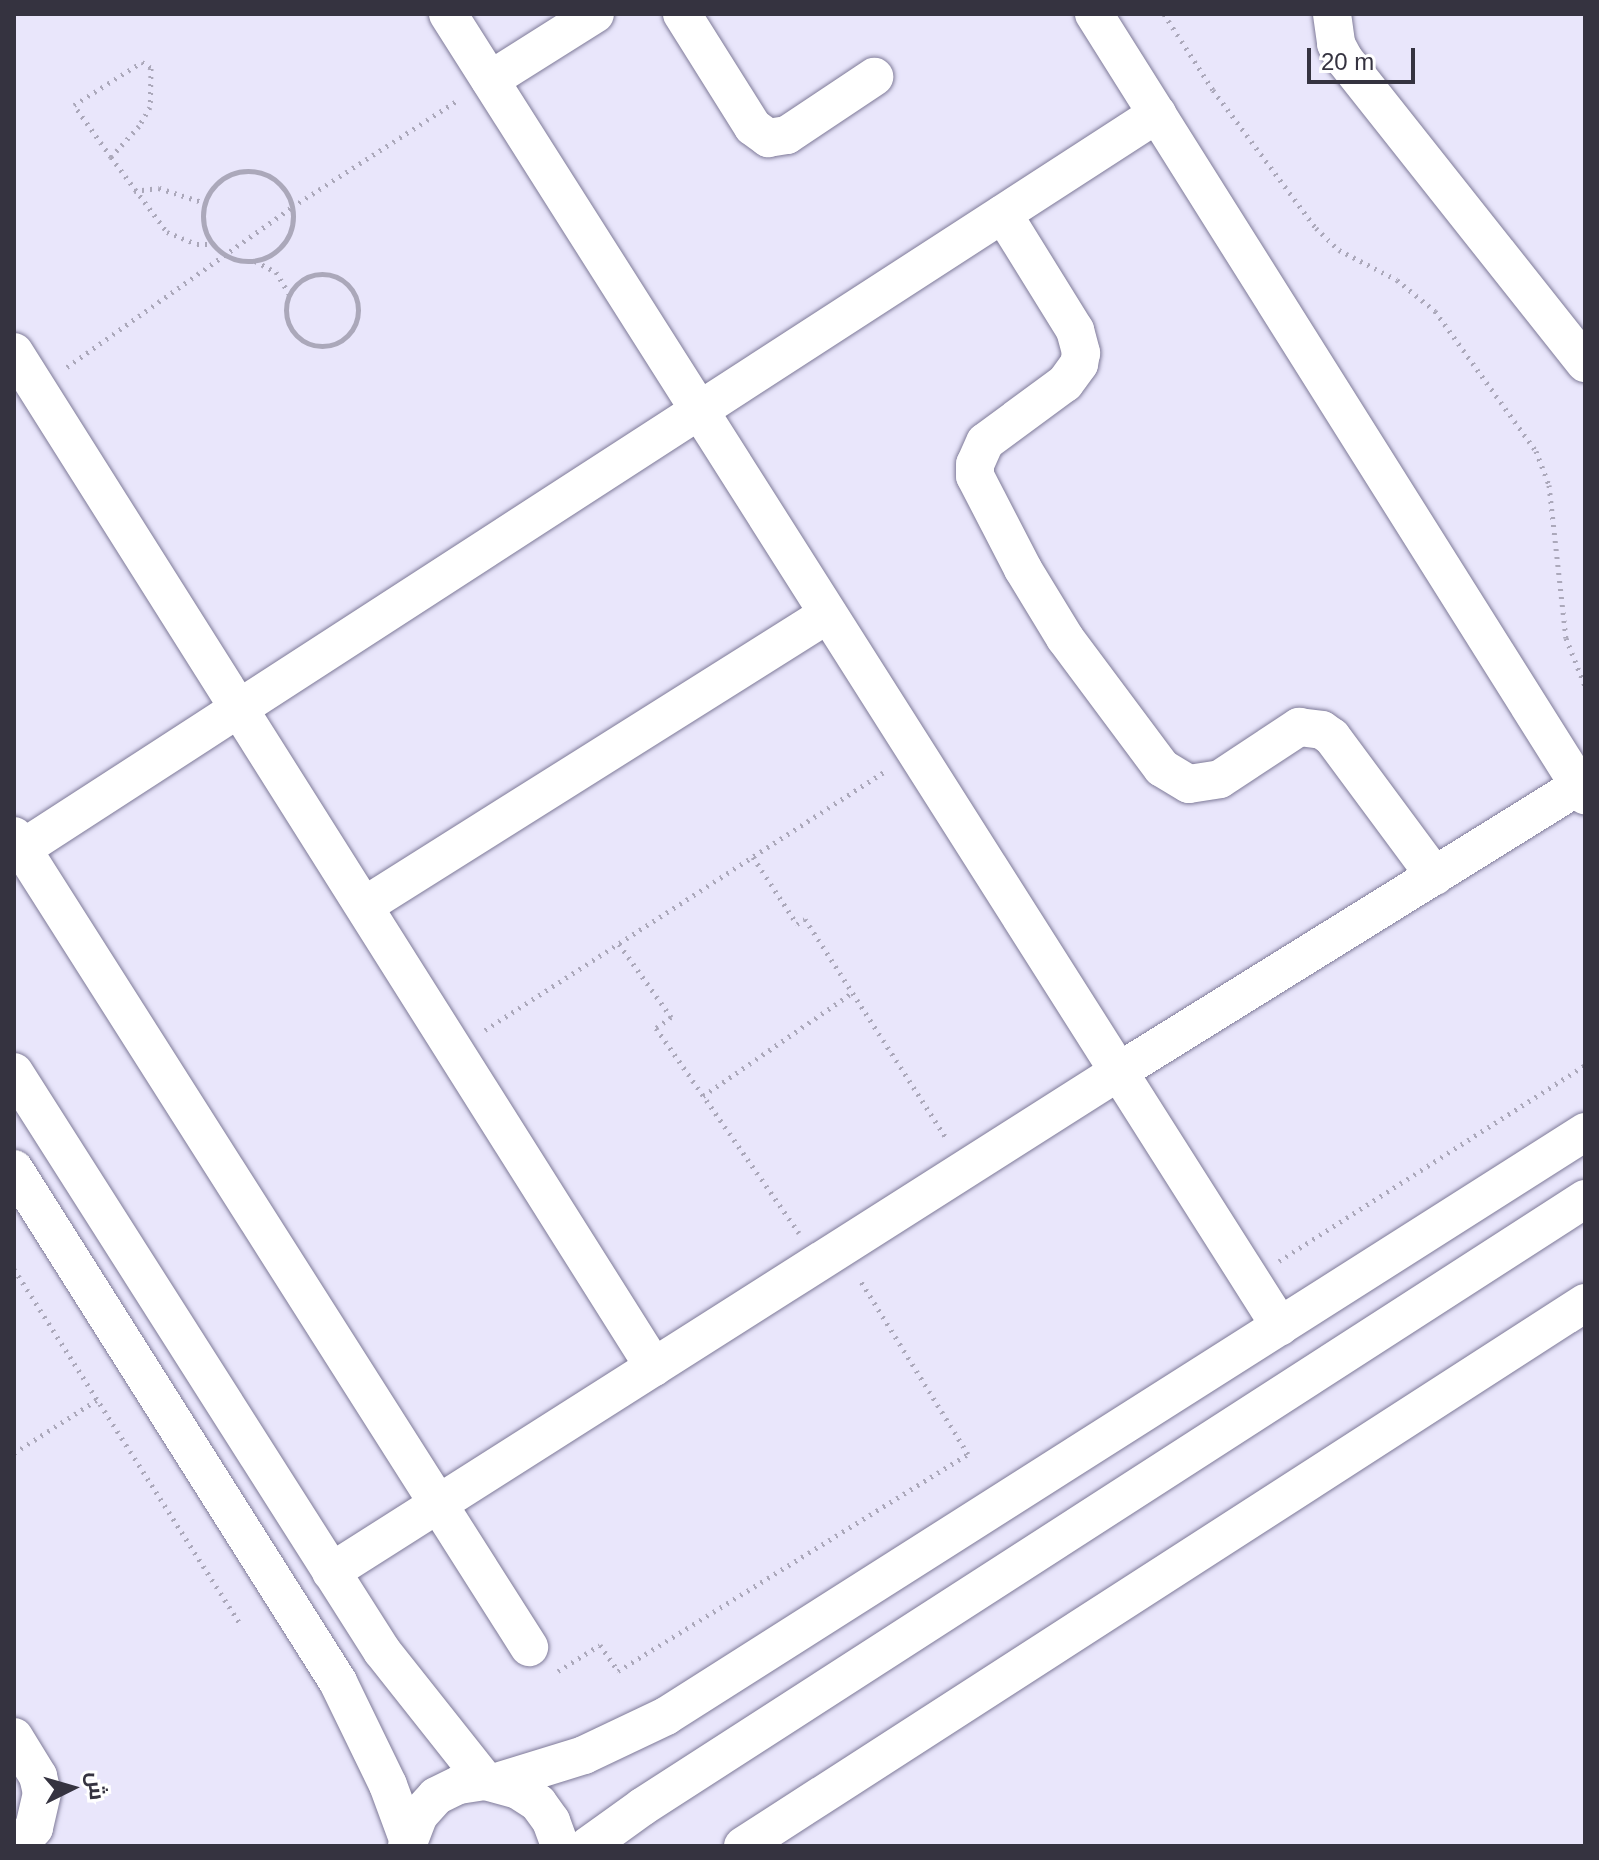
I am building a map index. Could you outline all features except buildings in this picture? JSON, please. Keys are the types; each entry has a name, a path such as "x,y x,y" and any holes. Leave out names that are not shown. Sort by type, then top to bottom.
{"street":[{"path":"448,14 1280,1326"},
{"path":"490,80 595,14"},
{"path":"682,14 753,127 768,138 787,135 874,77"},
{"path":"331,1572 1118,1072 1583,788 1094,14"},
{"path":"1332,14 1334,35 1344,59 1585,363"},
{"path":"529,1647 17,847 239,708 1157,114"},
{"path":"1003,214 1075,330 1081,353 1079,364 1065,383 985,442 975,464 975,476 1023,569 1065,638 1162,768 1189,784 1220,779 1299,727 1322,730 1332,737 1435,876"},
{"path":"14,352 654,1367"},
{"path":"364,906 828,614"},
{"path":"14,1072 331,1572 414,1696 491,1781 518,1790 538,1803 551,1821 560,1846"},
{"path":"408,1842 419,1815 436,1796 459,1785 491,1781 584,1755 666,1716 1585,1132"},
{"path":"14,1169 338,1682 365,1733 408,1842"},
{"path":"588,1846 642,1807 1585,1199"},
{"path":"743,1846 1585,1303"},
{"path":"14,1737 38,1776 42,1793 34,1828 17,1846"}],"path":[{"path":"1164,14 1213,90 1326,240 1397,280 1435,311 1536,451 1549,485 1566,638 1585,686"},
{"path":"111,157 144,121 150,107 151,68 142,62 74,105 134,191 167,232 197,244 214,244"},
{"path":"37,388 292,207 490,80"},
{"path":"254,260 268,257 289,236 292,207 277,181 250,170 222,178 211,189 205,203 206,232 225,255 254,260 276,272 289,294 287,322 306,343 333,344 354,326 356,298 337,277 324,273 310,276 298,282 289,294"},
{"path":"134,191 159,188 205,203"},
{"path":"454,1050 915,751"},
{"path":"753,857 797,924 805,919 966,1169"},
{"path":"529,1647 548,1677 600,1645 618,1671 968,1454 829,1255 703,1096 656,1028 671,1017 619,944"},
{"path":"703,1096 852,993"},
{"path":"1250,1279 1585,1065"},
{"path":"14,1269 241,1625"},
{"path":"14,1453 97,1400"}]}
